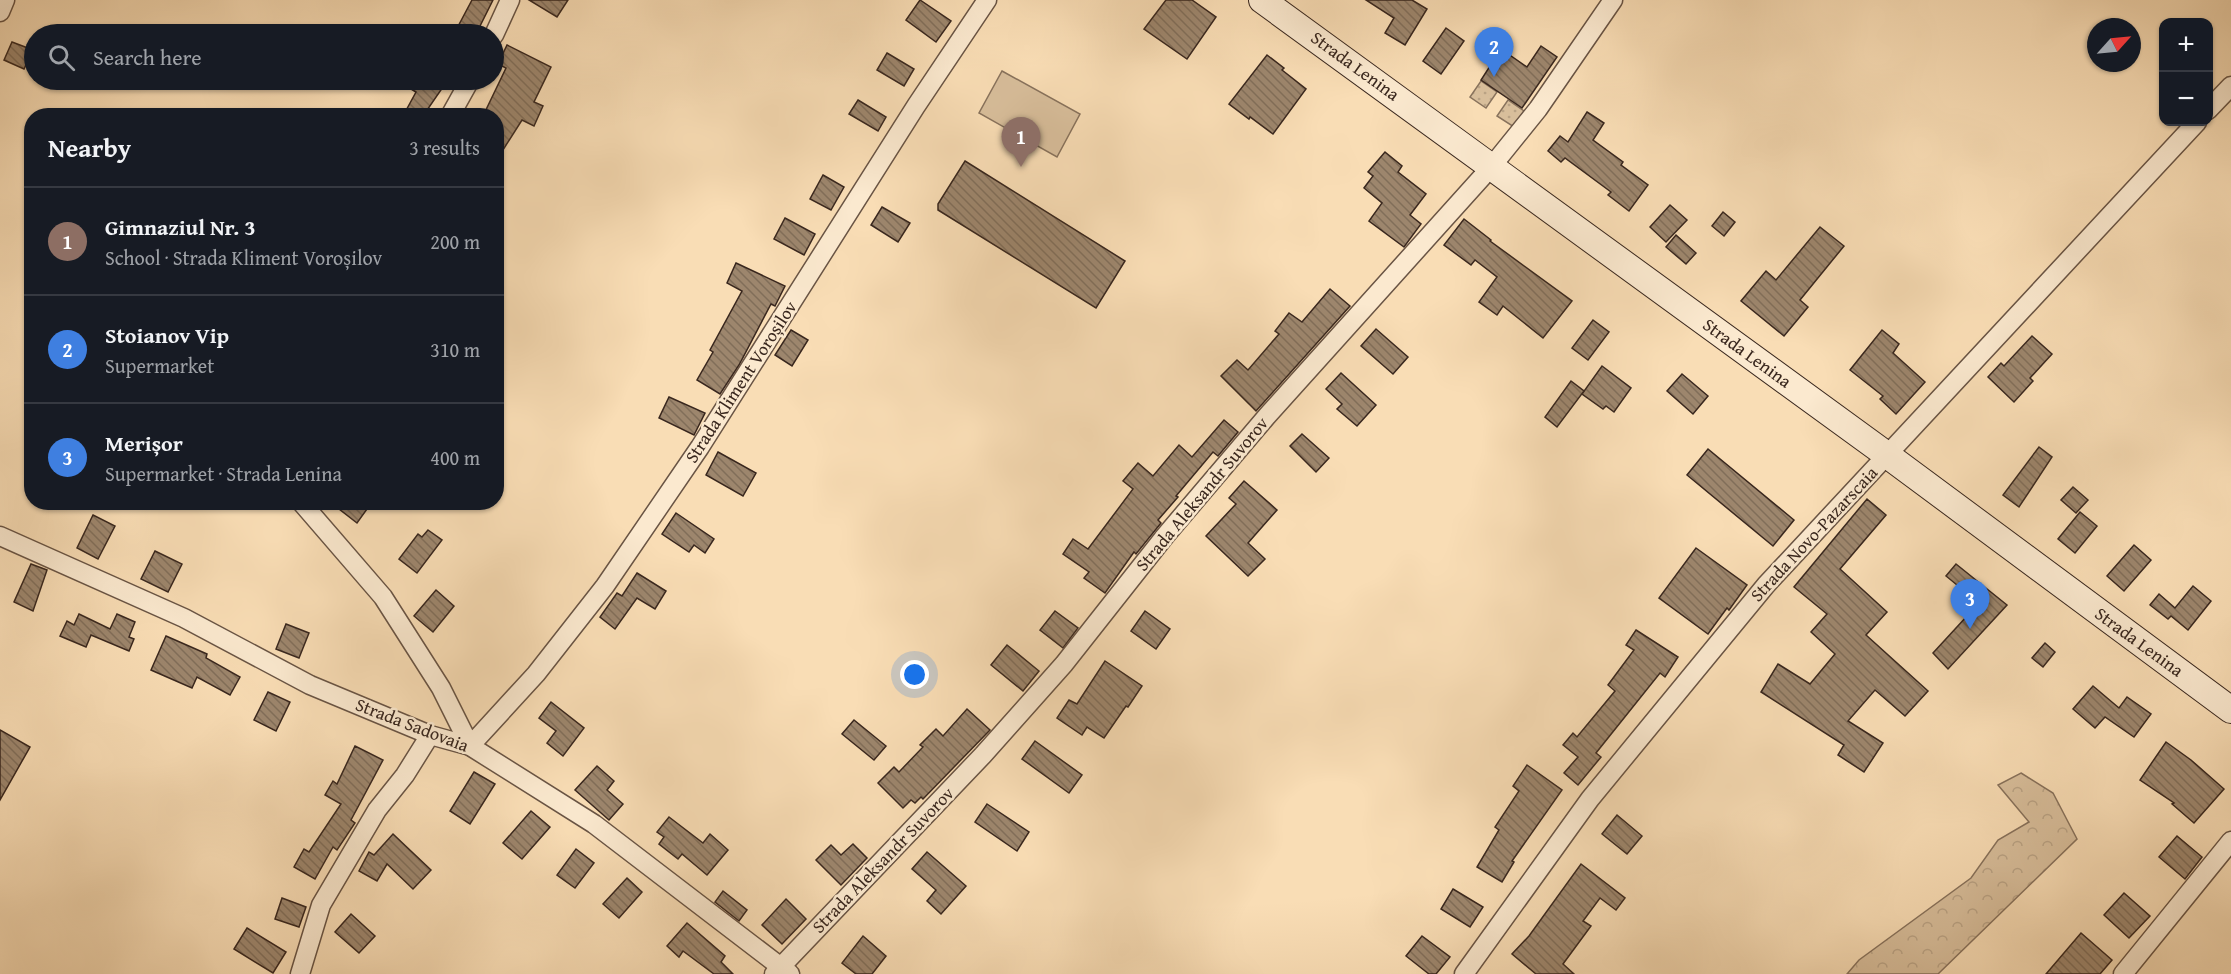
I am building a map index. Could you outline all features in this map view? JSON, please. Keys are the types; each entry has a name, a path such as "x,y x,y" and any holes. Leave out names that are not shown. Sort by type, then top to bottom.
{"street":[{"path":"0,12 5,0"},
{"path":"499,24 510,0"},
{"name":"Strada Kliment Voroșilov","path":"470,746 536,674 605,586 700,447 916,106 987,0"},
{"name":"Strada Lenina","path":"1262,0 1887,455 2231,710"},
{"name":"Strada Aleksandr Suvorov","path":"781,972 998,739 1064,664 1266,416 1492,166 1538,109 1613,0"},
{"path":"2213,105 2231,86"},
{"path":"454,108 464,90"},
{"name":"Strada Novo-Pazarscaia","path":"1464,974 1590,799 1766,585 2193,126"},
{"path":"308,510 383,597 441,687 470,746"},
{"name":"Strada Sadovaia","path":"0,536 184,618 310,686 430,735 470,746 594,824 781,972"},
{"path":"300,974 321,905 377,810 405,775 430,735"},
{"path":"2123,974 2231,841"}],"green space":[{"path":"1002,71 1080,114 1057,157 979,113"},
{"path":"1481,81 1497,92 1486,108 1470,97"},
{"path":"1508,100 1524,111 1514,127 1497,116"},
{"path":"2021,773 2053,793 2077,839 1938,974 1847,974 1859,960 1971,878 1998,840 2029,822 1998,785"}],"building":[{"path":"472,0 493,0 481,24 459,24"},
{"path":"529,0 568,0 557,17"},
{"path":"920,0 951,21 936,42 906,20"},
{"path":"1166,0 1192,0 1216,17 1187,59 1144,29"},
{"path":"1366,0 1412,0 1427,9 1405,45 1385,33 1394,18"},
{"path":"1446,28 1464,41 1441,74 1423,61"},
{"path":"12,42 24,47 24,69 4,60"},
{"path":"507,45 551,67 534,102 543,106 534,126 522,120 504,148 504,108 487,108 495,90 504,90 506,68 504,67 504,51"},
{"path":"1541,46 1557,57 1522,108 1481,80 1501,49 1527,67"},
{"path":"887,53 914,69 904,86 877,70"},
{"path":"1267,55 1306,89 1273,134 1229,104"},
{"path":"413,90 441,90 429,108 407,108 416,92"},
{"path":"858,100 886,117 878,131 849,114"},
{"path":"1587,112 1604,123 1593,140 1623,162 1621,165 1648,185 1629,211 1608,195 1611,192 1565,158 1561,162 1548,151 1560,136 1568,142"},
{"path":"1385,152 1402,166 1398,172 1426,194 1410,215 1421,224 1404,247 1369,221 1382,203 1364,188 1373,176 1368,172"},
{"path":"965,161 1125,261 1096,308 938,210 938,204"},
{"path":"823,175 844,187 831,210 810,199"},
{"path":"1670,205 1687,220 1666,242 1650,227"},
{"path":"882,207 910,223 898,242 871,225"},
{"path":"1723,212 1735,222 1724,236 1712,226"},
{"path":"785,218 815,234 804,255 774,239"},
{"path":"1464,219 1572,301 1543,338 1503,306 1497,315 1479,302 1497,277 1475,260 1471,265 1444,245"},
{"path":"1820,227 1844,246 1800,300 1808,307 1784,336 1741,301 1766,271 1776,280"},
{"path":"1676,235 1696,253 1686,264 1666,247"},
{"path":"736,263 785,286 775,306 771,304 739,365 720,394 697,380 713,352 710,350 742,291 727,283"},
{"path":"1330,289 1350,306 1256,411 1221,376 1237,360 1248,370 1279,334 1275,331 1289,313 1302,322"},
{"path":"1593,320 1609,332 1588,360 1572,348"},
{"path":"1376,329 1408,357 1393,374 1361,346"},
{"path":"791,330 808,340 792,366 775,355"},
{"path":"1882,330 1899,344 1893,353 1925,382 1896,414 1880,399 1883,396 1850,370"},
{"path":"2032,336 2052,354 2030,378 2033,381 2014,402 1988,377 2001,363 2004,366"},
{"path":"1602,366 1631,388 1614,412 1606,406 1603,409 1582,394"},
{"path":"1341,373 1376,405 1357,426 1337,409 1342,404 1326,389"},
{"path":"1682,374 1708,396 1693,414 1667,391"},
{"path":"1571,381 1584,391 1557,427 1545,417"},
{"path":"669,397 705,413 694,435 659,418"},
{"path":"1224,420 1238,432 1218,456 1213,452 1176,496 1178,497 1158,520 1161,523 1136,554 1134,552 1105,593 1084,578 1089,572 1063,554 1073,539 1088,549 1133,489 1123,481 1138,463 1153,476 1179,445 1192,457"},
{"path":"1302,434 1329,458 1316,472 1290,446"},
{"path":"2039,447 2052,457 2019,507 2003,495"},
{"path":"1708,449 1794,520 1773,546 1687,475"},
{"path":"718,452 756,473 743,496 706,475"},
{"path":"1244,481 1277,510 1248,543 1265,559 1248,576 1206,536 1236,504 1229,498"},
{"path":"2073,487 2088,500 2076,513 2061,500"},
{"path":"1867,499 1886,515 1840,569 1887,612 1866,635 1928,691 1905,716 1875,690 1848,721 1883,743 1864,772 1838,755 1844,745 1761,692 1778,664 1810,684 1835,654 1811,632 1827,614 1794,587"},
{"path":"340,510 366,510 357,523"},
{"path":"2080,512 2097,526 2075,553 2058,539"},
{"path":"676,513 714,539 705,553 694,545 689,552 662,534"},
{"path":"93,515 115,526 98,559 77,548"},
{"path":"428,530 442,540 417,573 399,559 418,534 422,537"},
{"path":"2134,545 2151,560 2124,591 2107,576"},
{"path":"1696,548 1747,585 1708,634 1659,598"},
{"path":"155,551 182,564 168,592 141,579"},
{"path":"31,564 47,570 33,611 14,602"},
{"path":"1956,564 2007,605 1948,669 1933,653 1979,603 1946,576"},
{"path":"637,573 666,591 655,609 637,598 615,629 600,617 617,593 622,596"},
{"path":"2193,586 2211,601 2188,630 2171,616 2168,619 2150,605 2159,594 2175,608"},
{"path":"436,590 454,606 433,632 414,616"},
{"path":"1055,611 1078,628 1063,648 1040,630"},
{"path":"1145,611 1170,629 1156,649 1131,631"},
{"path":"79,614 110,629 117,614 135,622 129,637 134,639 129,651 91,635 86,647 60,636 67,621 74,625"},
{"path":"286,624 309,633 299,658 276,649"},
{"path":"1636,630 1678,657 1665,677 1660,673 1596,753 1601,757 1578,785 1564,773 1578,757 1563,745 1573,733 1577,737 1615,691 1608,685 1634,650 1626,645"},
{"path":"166,636 207,654 206,658 240,677 230,695 197,677 192,688 151,670"},
{"path":"2045,643 2055,652 2043,667 2032,658"},
{"path":"1007,645 1039,671 1023,691 991,665"},
{"path":"1105,661 1142,686 1104,738 1087,727 1082,735 1057,718 1069,700 1077,704"},
{"path":"2093,686 2119,708 2127,697 2151,714 2134,737 2105,717 2095,728 2073,709"},
{"path":"268,692 290,702 276,731 254,720"},
{"path":"551,702 584,728 563,756 547,743 556,731 539,718"},
{"path":"967,709 990,730 923,799 921,797 915,803 911,800 903,808 878,783 894,767 899,772 923,747 920,745 936,729 943,736"},
{"path":"854,720 886,746 874,760 842,734"},
{"path":"0,730 30,747 0,800"},
{"path":"1035,741 1082,775 1069,793 1022,759"},
{"path":"2166,742 2224,789 2194,823 2172,804 2174,803 2140,780"},
{"path":"355,746 383,760 351,820 355,823 337,850 333,847 315,879 294,867 304,849 309,852 341,804 325,795 333,781 337,784"},
{"path":"1527,765 1562,790 1512,861 1514,862 1502,882 1477,867 1499,830 1495,827 1519,791 1513,786"},
{"path":"597,766 614,781 607,790 623,804 609,820 575,790"},
{"path":"474,772 495,784 470,824 450,811"},
{"path":"987,804 1029,832 1017,851 975,822"},
{"path":"531,811 550,827 522,859 503,843"},
{"path":"1617,815 1642,836 1627,854 1602,834"},
{"path":"669,817 703,843 710,834 728,850 707,875 682,854 678,859 659,844 664,837 657,832"},
{"path":"393,834 431,870 413,889 387,864 377,881 359,871 369,852 374,855"},
{"path":"2177,836 2202,857 2185,879 2159,857"},
{"path":"853,844 867,858 841,885 816,860 831,845 841,855"},
{"path":"576,849 594,863 575,888 557,875"},
{"path":"927,852 966,886 941,914 927,901 936,890 912,869"},
{"path":"1581,864 1625,898 1616,910 1600,898 1583,921 1591,926 1563,964 1574,974 1536,974 1512,954 1529,936"},
{"path":"627,878 642,892 619,918 603,904"},
{"path":"1453,889 1483,907 1470,927 1441,909"},
{"path":"723,891 747,910 739,921 715,902"},
{"path":"2124,893 2150,916 2129,938 2104,915"},
{"path":"282,898 306,907 299,927 275,919"},
{"path":"786,899 806,919 782,944 762,925"},
{"path":"351,914 375,936 359,953 335,932"},
{"path":"687,923 725,956 721,962 733,974 714,974 683,951 679,957 667,946"},
{"path":"247,928 286,952 273,973 234,949"},
{"path":"2081,933 2112,960 2100,974 2046,974"},
{"path":"863,936 886,956 872,974 856,974 842,963"},
{"path":"1422,936 1450,957 1436,974 1429,974 1406,956"}],"place":[{"name":"Stoianov Vip","path":"1494,77"},
{"name":"Gimnaziul Nr. 3","path":"1021,167"},
{"name":"Merișor","path":"1970,629"}]}
